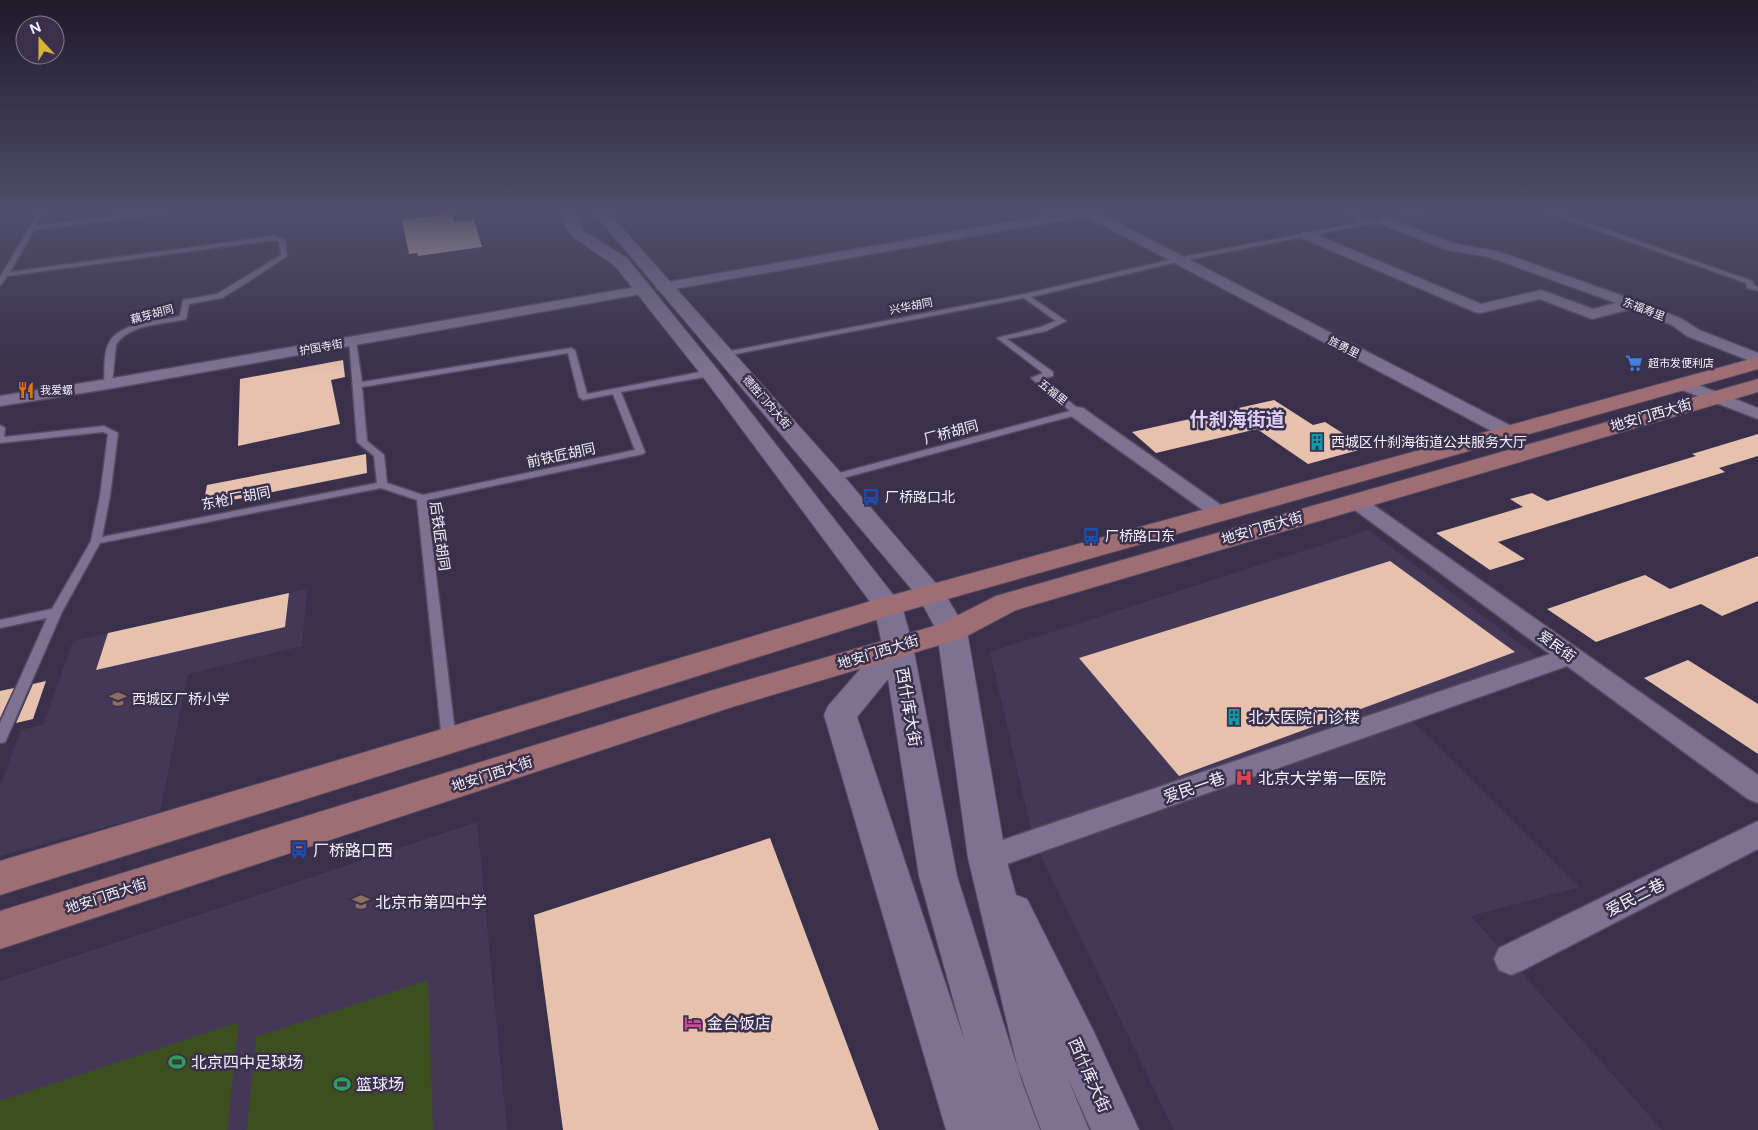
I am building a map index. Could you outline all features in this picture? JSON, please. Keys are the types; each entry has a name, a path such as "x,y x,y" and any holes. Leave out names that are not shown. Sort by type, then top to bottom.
{"main road":[{"name":"德胜门内大街","path":"633,265 652,288 682,308 725,354 931,594 952,631"},
{"name":"德胜门内大街","path":"652,288 660,312 710,373 888,606"},
{"path":"660,312 682,308"},
{"name":"地安门西大街","path":"0,878 888,606 1721,375 1758,363"},
{"name":"地安门西大街","path":"0,930 712,702 952,631 1006,602 1758,385"},
{"path":"888,606 898,646"},
{"name":"西什库大街","path":"952,631 988,858 1040,1066 1065,1130"},
{"name":"西什库大街","path":"898,646 840,715 970,1130"},
{"name":"西什库大街","path":"898,646 938,876 1000,1085 1016,1130"},
{"name":"西什库大街","path":"988,858 1115,1130"}],"street":[{"name":"护国寺街","path":"0,401 108,384 788,265"},
{"name":"旌勇里","path":"1186,265 1510,433"},
{"path":"1376,265 1480,309 1541,294 1592,314 1632,304"},
{"name":"东福寿里","path":"1522,265 1632,304 1677,322 1693,333 1758,359"},
{"path":"1683,384 1758,414"},
{"name":"五福里","path":"1077,412 1221,514"},
{"name":"爱民街","path":"1355,501 1758,791"},
{"name":"爱民一巷","path":"988,858 1570,656"},
{"name":"爱民二巷","path":"1511,959 1758,834"}],"lane":[{"path":"0,283 12,265"},
{"name":"藕芽胡同","path":"7,274 76,265"},
{"name":"藕芽胡同","path":"108,384 112,343 121,334 141,326 172,321 183,317 186,302 219,296 271,265"},
{"name":"兴华胡同","path":"725,354 1025,296 1157,265"},
{"path":"1700,265 1750,282 1750,286 1758,289"},
{"name":"五福里","path":"1025,296 1062,321 1043,329 1001,338 1050,374 1035,378 1077,412"},
{"path":"352,341 358,385 362,442 379,455 382,485"},
{"path":"358,385 571,350 584,397 710,373"},
{"name":"前铁匠胡同","path":"422,498 640,452 616,391"},
{"name":"厂桥胡同","path":"832,478 1077,412"},
{"path":"0,428 0,438 104,429 113,433 105,496 96,541 56,612 0,738"},
{"name":"后铁匠胡同","path":"382,485 422,498 450,741"},
{"name":"东枪厂胡同","path":"96,541 382,485"},
{"path":"0,624 56,612"}],"shaded area":[{"name":"北京大学第一医院","path":"1368,530 1547,664 1405,714 1580,887 1471,916 1662,1130 1174,1130 1034,842 990,652"},
{"name":"西城区厂桥小学","path":"307,589 302,646 188,674 160,812 0,856 0,786 21,730 43,725 73,641"},
{"name":"北京市第四中学","path":"477,822 507,1130 0,1130 0,981"}],"green space":[{"name":"篮球场","path":"428,980 433,1130 247,1130 256,1037"},
{"name":"北京四中足球场","path":"239,1022 227,1130 0,1130 0,1101"}],"building":[{"path":"343,360 345,377 331,380 340,424 238,446 240,379"},
{"path":"1274,400 1313,425 1325,422 1366,448 1308,464 1257,429 1156,453 1132,432"},
{"path":"1758,434 1758,456 1719,468 1725,472 1498,542 1525,559 1490,570 1436,533 1523,507 1510,499 1532,493 1547,501 1696,456 1692,454"},
{"path":"366,454 367,473 203,506 207,485"},
{"path":"1758,556 1758,601 1722,616 1701,604 1596,642 1547,609 1645,575 1670,589"},
{"name":"北大医院门诊楼","path":"1390,561 1515,652 1179,776 1079,658"},
{"path":"289,593 285,627 96,670 108,633"},
{"path":"1688,660 1758,704 1758,754 1644,678"},
{"path":"46,681 33,719 16,723 33,684"},
{"path":"14,688 0,718 0,691"},
{"name":"金台饭店","path":"770,838 879,1130 563,1130 534,915"}],"place":[{"name":"超市发便利店","path":"1634,363"},
{"name":"我爱螺","path":"26,390"},
{"name":"西城区什刹海街道公共服务大厅","path":"1317,442"},
{"name":"厂桥路口北","path":"871,497"},
{"name":"厂桥路口东","path":"1091,536"},
{"name":"西城区厂桥小学","path":"118,699"},
{"name":"北大医院门诊楼","path":"1234,717"},
{"name":"北京大学第一医院","path":"1244,778"},
{"name":"厂桥路口西","path":"299,850"},
{"name":"北京市第四中学","path":"361,902"},
{"name":"金台饭店","path":"693,1023"},
{"name":"北京四中足球场","path":"177,1062"},
{"name":"篮球场","path":"342,1084"}],"district":[{"name":"什刹海街道","path":"1237,419"}]}
